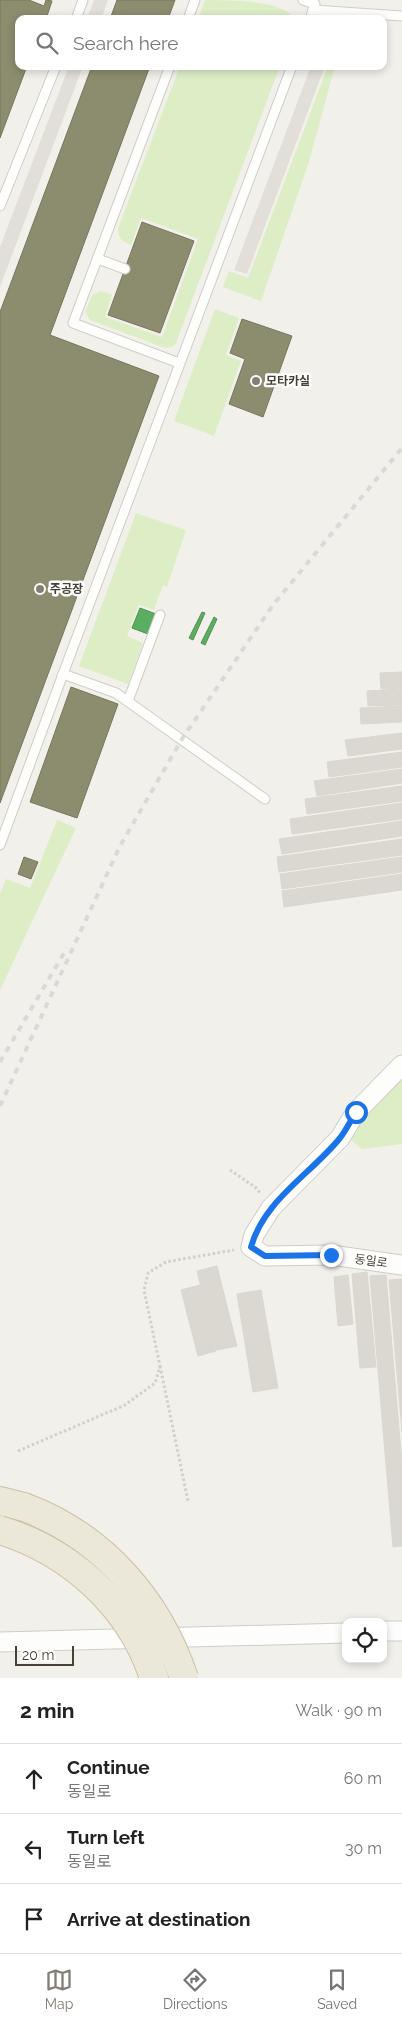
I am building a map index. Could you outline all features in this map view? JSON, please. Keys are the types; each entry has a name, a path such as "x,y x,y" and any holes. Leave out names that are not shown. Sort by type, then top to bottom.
{"highway":[{"path":"0,1500 36,1512 60,1524 83,1538 120,1570 156,1614 170,1642 184,1678"},
{"path":"0,1530 59,1557 96,1586 115,1607 134,1635 149,1663 154,1678"}],"street":[{"path":"251,1247 254,1235 271,1208 340,1138 356,1112 402,1065"},
{"name":"동일로","path":"251,1247 265,1256 331,1255 402,1265"},
{"path":"387,1632 402,1631"},
{"path":"0,1642 342,1633"}],"lane":[{"path":"77,15 83,0"},
{"path":"189,15 194,0"},
{"path":"303,0 315,4 312,14 357,15"},
{"path":"387,16 402,16"},
{"path":"0,206 54,70"},
{"path":"168,70 73,323 179,363"},
{"path":"0,845 179,363 290,70"},
{"path":"98,258 125,269"},
{"path":"128,701 160,616"},
{"path":"63,674 116,693 265,798"}],"path":[{"path":"230,1170 255,1187 271,1208"},
{"path":"188,1501 144,1290 148,1273 166,1262 251,1247"},
{"path":"18,1451 125,1405 155,1383 160,1366"}],"green space":[{"path":"205,0 254,2 279,8 290,15 199,15"},
{"path":"178,70 278,70 176,343 172,347 165,348 90,320 85,312 92,295 101,291 112,295 105,317 162,337 198,239 141,218 131,245 121,239 118,228"},
{"path":"326,70 334,70 309,162 261,301 223,287 229,271 248,278"},
{"path":"215,309 239,318 226,355 241,361 214,436 174,421"},
{"path":"136,513 186,530 167,587 163,585 154,610 139,605 127,636 143,643 128,684 79,666"},
{"path":"57,820 76,828 0,990 0,894 6,879 30,888"},
{"path":"402,1078 402,1144 362,1149 350,1139 364,1117"}],"shaded area":[{"path":"94,0 108,0 102,15 88,15"},
{"path":"67,70 81,70 0,287 0,247"},
{"path":"309,70 324,70 247,274 234,270"}],"building: Public":[{"path":"140,608 156,614 148,634 132,628"},
{"path":"202,612 205,613 193,640 189,638"},
{"path":"214,617 217,619 205,645 201,643"}],"building: Industry":[{"path":"0,0 29,0 44,6 46,0 52,1 47,15 15,15 15,70 26,70 0,138"},
{"path":"117,0 175,0 169,15 111,15"},
{"name":"주공장","path":"91,70 149,70 50,335 159,376 0,803 0,312"},
{"path":"142,222 194,241 160,333 108,315"},
{"name":"모타카실","path":"242,319 292,336 263,417 229,404 245,359 230,353"},
{"path":"71,687 118,704 77,818 30,802"},
{"path":"24,857 38,862 31,879 18,874"}],"building: Other":[{"path":"402,672 402,688 381,689 380,673"},
{"path":"402,689 402,705 368,706 367,691"},
{"path":"402,706 402,722 361,724 360,708"},
{"path":"402,733 402,749 348,756 345,740"},
{"path":"402,752 402,767 329,777 327,762"},
{"path":"402,769 402,783 317,796 314,781"},
{"path":"402,786 402,801 307,814 305,799"},
{"path":"402,803 402,819 292,834 290,819"},
{"path":"402,821 402,836 282,854 279,839"},
{"path":"402,839 402,855 279,872 277,857"},
{"path":"402,857 402,872 282,889 280,874"},
{"path":"402,874 402,890 284,907 282,891"},
{"path":"217,1266 237,1346 217,1350 197,1271"},
{"path":"367,1272 376,1367 360,1368 352,1274"},
{"path":"348,1275 353,1324 338,1326 334,1277"},
{"path":"386,1275 402,1464 402,1546 393,1547 370,1276"},
{"path":"402,1279 402,1432 389,1280"},
{"path":"200,1285 216,1351 198,1356 181,1290"},
{"path":"261,1290 278,1388 253,1392 237,1294"}],"railway":[{"path":"0,1106 120,846 182,739 273,605 402,448"},
{"path":"0,1062 67,948"}],"place":[{"name":"모타카실","path":"256,381"},
{"name":"주공장","path":"40,589"}],"route":[{"path":"331,1255 265,1256 251,1247 254,1235 271,1208 340,1138 356,1112"}]}
